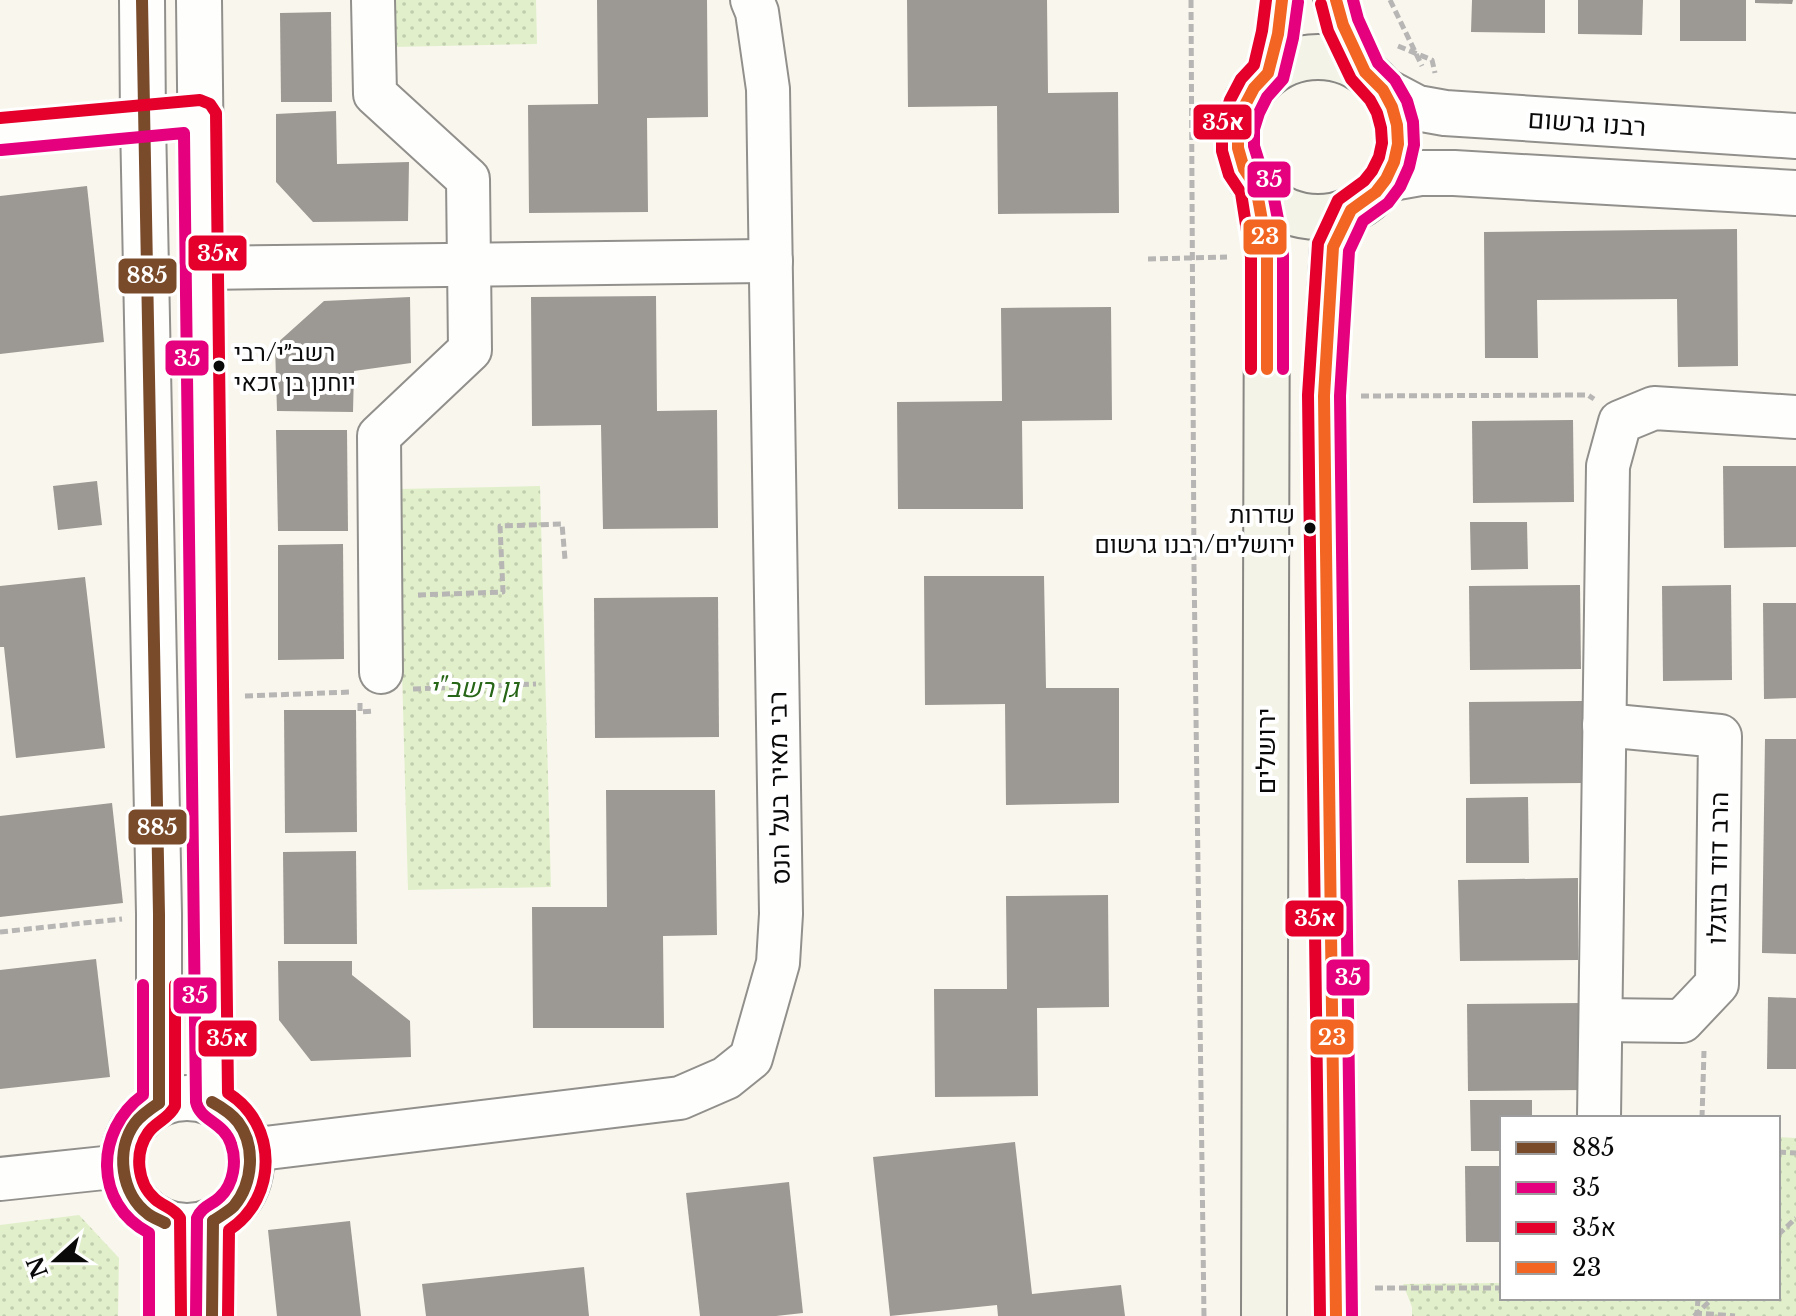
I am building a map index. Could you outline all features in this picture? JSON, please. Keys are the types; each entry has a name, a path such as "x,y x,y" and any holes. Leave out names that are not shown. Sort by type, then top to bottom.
{"main road":[{"path":"1268,73 1278,34 1282,0"},
{"path":"1336,0 1343,25 1392,107 1398,144 1394,162 1376,192 1351,210 1320,217 1299,214 1280,207 1262,195 1244,169 1238,148 1238,127 1254,88 1268,73 1306,57 1327,57 1347,62 1374,81"},
{"name":"ירושלים","path":"1256,187 1267,256 1264,1316"},
{"path":"1336,1302 1324,396 1333,247 1351,210"}],"street":[{"path":"142,0 159,914 159,1103"},
{"path":"199,0 212,1102"},
{"path":"373,0 375,94 468,179 470,264 470,350 379,436 381,672"},
{"name":"רבי מאיר בעל הנס","path":"250,1150 680,1098 726,1078 751,1058 778,963 781,914 768,89 757,12 752,0"},
{"name":"רבנו גרשום","path":"1374,81 1417,108 1445,113 1796,136"},
{"path":"0,134 200,116"},
{"path":"1386,179 1420,173 1454,173 1796,193"},
{"path":"203,268 771,261"},
{"path":"1599,1116 1608,466 1620,422 1654,408 1796,417"},
{"name":"הרב דוד בוזגלו","path":"1604,725 1720,736 1717,984 1682,1021"},
{"path":"1601,1020 1682,1021"},
{"path":"177,1098 212,1102 229,1113 243,1130 250,1150 251,1171 244,1192 231,1209 213,1221 197,1226 165,1223 148,1214 135,1200 123,1166 131,1129 159,1103 177,1098"},
{"path":"0,1179 123,1166"},
{"path":"212,1316 213,1221"},
{"path":"165,1223 165,1316"}],"path":[{"path":"1191,0 1194,566 1204,1316"},
{"path":"1390,0 1445,113"},
{"path":"1148,259 1193,257"},
{"path":"1324,396 1588,395 1620,422"},
{"path":"417,595 503,592 500,526 562,524 565,559"},
{"path":"0,932 159,914"},
{"path":"1682,1021 1705,1037 1702,1116"},
{"path":"1780,1233 1796,1218"},
{"path":"1336,1302 1500,1288"},
{"path":"1696,1314 1711,1300"},
{"path":"1696,1314 1735,1316"}],"green space":[{"path":"393,0 536,0 537,44 394,47"},
{"name":"גן רשב\"י","path":"540,486 551,887 408,890 397,489"},
{"path":"1780,1137 1796,1138 1796,1316 1412,1316 1412,1307 1403,1284 1500,1283 1500,1300 1780,1300"},
{"path":"79,1215 119,1258 118,1316 0,1316 0,1225"}],"building":[{"path":"597,0 707,0 708,117 647,118 648,212 529,213 528,105 598,104"},
{"path":"907,0 1047,0 1048,93 1118,92 1119,213 998,214 997,106 908,107"},
{"path":"1472,0 1545,0 1545,33 1471,32"},
{"path":"1578,0 1643,0 1642,35 1578,34"},
{"path":"1680,0 1746,0 1746,41 1680,41"},
{"path":"1755,0 1793,0 1792,4 1755,3"},
{"path":"331,12 332,102 281,102 280,13"},
{"path":"336,111 337,164 409,162 408,221 313,222 276,182 276,114"},
{"path":"87,186 104,342 0,354 0,196"},
{"path":"1737,229 1738,366 1678,367 1677,299 1537,300 1538,358 1485,358 1484,232"},
{"path":"656,296 657,411 717,410 718,528 603,529 601,425 532,426 531,297"},
{"path":"410,297 411,363 354,371 353,412 277,411 275,345 324,301"},
{"path":"1111,307 1112,420 1022,421 1023,509 898,509 897,402 1002,401 1001,308"},
{"path":"1573,420 1574,502 1473,503 1472,421"},
{"path":"276,430 347,430 348,531 278,531"},
{"path":"1723,466 1796,466 1796,547 1724,548"},
{"path":"97,481 102,525 58,530 53,486"},
{"path":"1470,522 1527,522 1528,569 1471,570"},
{"path":"343,544 344,659 278,660 278,545"},
{"path":"924,576 1044,576 1046,688 1119,688 1119,803 1006,805 1005,704 925,705"},
{"path":"85,577 105,748 16,758 4,647 0,647 0,586"},
{"path":"1580,585 1581,669 1470,670 1469,586"},
{"path":"1731,585 1732,680 1663,681 1662,586"},
{"path":"718,597 719,737 595,738 594,598"},
{"path":"1763,603 1796,603 1796,698 1764,699"},
{"path":"1582,701 1584,783 1470,784 1469,702"},
{"path":"284,710 356,710 357,832 285,833"},
{"path":"1765,739 1796,739 1796,954 1762,953"},
{"path":"606,790 715,790 717,935 663,936 664,1028 533,1028 532,907 607,907"},
{"path":"1528,797 1529,863 1466,863 1466,798"},
{"path":"112,803 123,903 0,917 0,816"},
{"path":"356,851 357,944 284,944 283,852"},
{"path":"1578,878 1578,960 1460,961 1458,880"},
{"path":"1108,895 1109,1007 1037,1008 1038,1096 935,1097 934,989 1007,989 1006,896"},
{"path":"96,959 110,1077 0,1089 0,970"},
{"path":"278,961 352,961 352,975 410,1021 411,1057 311,1061 279,1020"},
{"path":"1768,997 1796,998 1796,1069 1767,1069"},
{"path":"1584,1003 1585,1090 1468,1091 1467,1004"},
{"path":"1470,1100 1532,1100 1532,1116 1500,1116 1500,1151 1471,1151"},
{"path":"1015,1142 1032,1294 1121,1285 1125,1316 998,1316 997,1305 890,1316 873,1157"},
{"path":"1465,1166 1500,1166 1500,1242 1466,1242"},
{"path":"789,1182 803,1313 700,1316 686,1193"},
{"path":"350,1221 361,1316 277,1316 268,1230"},
{"path":"584,1267 589,1316 426,1316 422,1284"}],"transit line":[{"name":"885","path":"142,0 159,914 159,1103"},
{"name":"35א","path":"1251,369 1251,257 1241,193 1229,175 1222,151 1222,125 1241,79 1254,65 1266,0"},
{"name":"23","path":"1267,369 1265,237 1256,187 1244,169 1238,148 1238,127 1254,88 1268,73 1278,34 1282,0"},
{"name":"23","path":"1336,0 1343,25 1365,72 1383,90 1392,107 1398,144 1386,179 1376,192 1351,210 1333,247 1324,396 1336,1316"},
{"name":"35","path":"1352,1316 1340,396 1349,251 1363,221 1388,203 1400,187 1414,145 1413,122 1407,101 1395,80 1378,63 1353,0"},
{"name":"35","path":"1283,369 1281,235 1271,183 1254,146 1254,129 1267,97 1283,79 1298,2"},
{"name":"35א","path":"1320,1316 1308,395 1318,243 1338,200 1364,181 1372,171 1382,143 1377,113 1351,79 1328,31 1321,4"},
{"name":"35א","path":"0,118 200,100 210,104 216,113 228,1093 244,1106 256,1123 266,1161 257,1199 245,1216 229,1230 228,1316"},
{"name":"35","path":"1,150 184,133 196,1102 202,1113 228,1137 234,1158 233,1172 225,1192 204,1208 197,1218 196,1316"},
{"name":"35","path":"143,985 143,1095 127,1110 116,1127 109,1146 107,1166 110,1186 118,1204 131,1220 149,1233 149,1316"},
{"name":"35א","path":"175,985 175,1106 148,1133 139,1158 144,1185 158,1202 180,1218 181,1316"},
{"name":"885","path":"212,1102 238,1122 250,1153 248,1176 240,1197 232,1208 213,1221"},
{"name":"885","path":"159,1103 135,1123 123,1158 132,1195 148,1214 165,1223"},
{"name":"885","path":"212,1316 213,1221"}],"place":[{"name":"רשב״י/רבי יוחנן בן זכאי","path":"219,366"},
{"name":"שדרות ירושלים/רבנו גרשום","path":"1310,528"}]}
